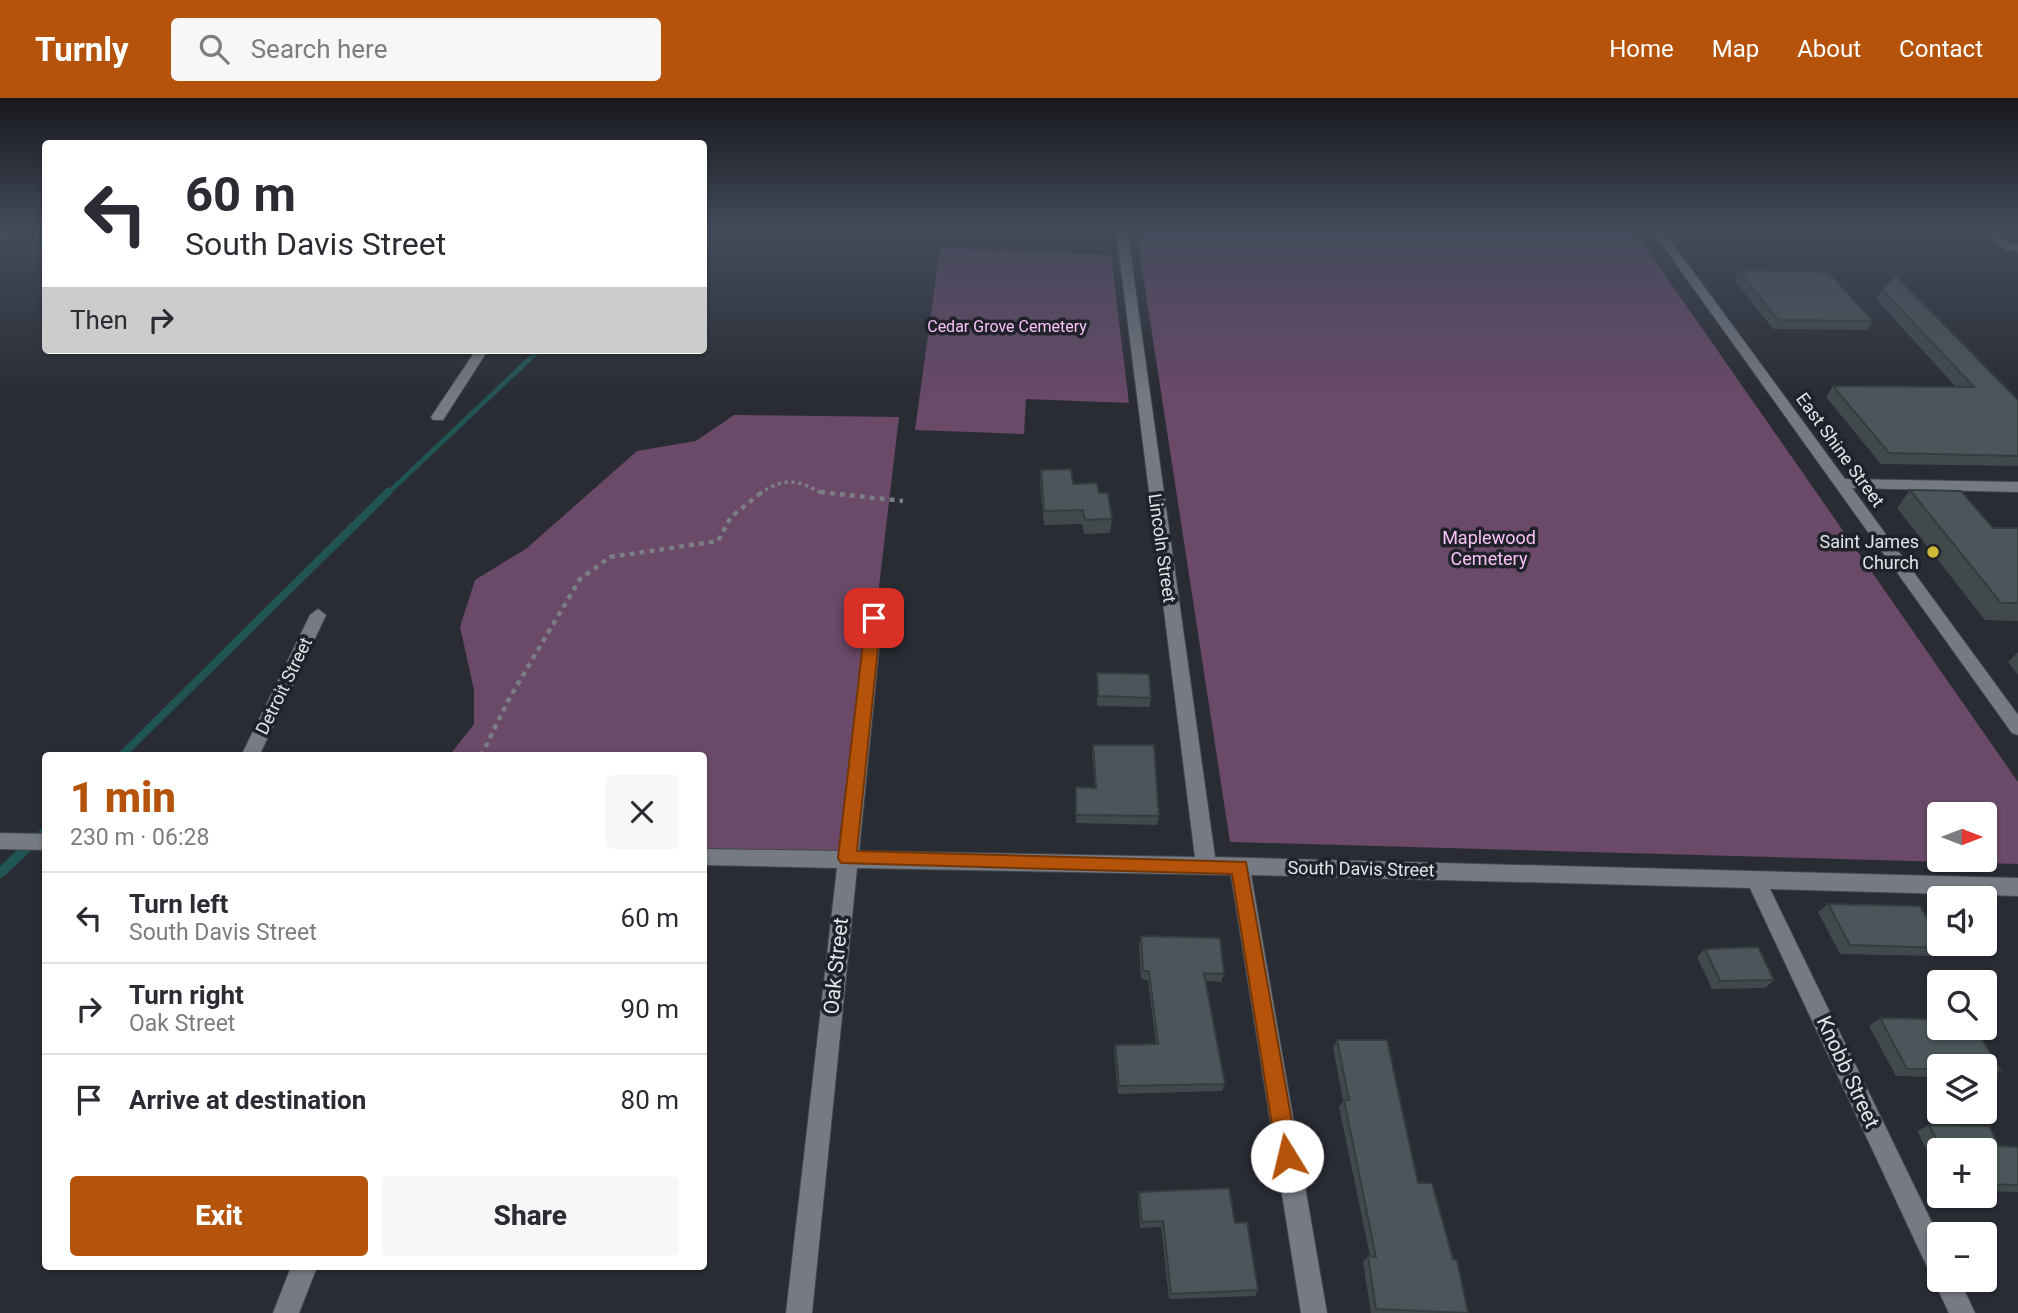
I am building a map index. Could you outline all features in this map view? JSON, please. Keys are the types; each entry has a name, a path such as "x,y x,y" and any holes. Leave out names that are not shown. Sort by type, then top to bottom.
{"street":[{"name":"Lincoln Street","path":"1129,286 1206,867"},
{"name":"East Shine Street","path":"1697,286 2018,728"},
{"path":"438,417 479,354"},
{"path":"1840,483 2018,487"},
{"name":"Detroit Street","path":"252,752 318,615"},
{"name":"Oak Street","path":"799,1313 874,618"},
{"path":"7,841 42,842"},
{"name":"South Davis Street","path":"707,857 847,858 2018,887"},
{"path":"1240,867 1314,1313"},
{"name":"Knobb Street","path":"1756,880 1927,1239"},
{"path":"286,1313 302,1270"},
{"path":"1952,1292 1962,1313"}],"path":[{"path":"483,752 510,697 541,649 580,579 595,565 610,557 718,541 732,516 755,498 791,481 802,482 817,493 829,496 880,497 903,502"}],"green space":[{"name":"Cedar Grove Cemetery","path":"935,286 1115,286 1129,403 1026,399 1024,434 915,430"},
{"name":"Maplewood Cemetery","path":"1145,286 1672,286 2018,782 2018,864 1997,863 1997,802 1927,802 1927,861 1230,842"},
{"path":"734,415 899,417 847,858 707,855 707,752 452,752 474,724 474,690 460,627 475,580 527,548 637,451 696,441"}],"building":[{"path":"1751,286 1841,286 1873,321 1778,320"},
{"path":"1886,286 1906,286 2018,400 2018,456 1889,453 1833,386 1974,387 1882,289"},
{"path":"1071,469 1073,484 1097,483 1099,493 1108,493 1112,519 1085,520 1083,510 1044,511 1041,470"},
{"path":"1910,490 1961,491 1993,528 2018,528 2018,603 2001,603"},
{"path":"1097,673 1149,674 1151,698 1098,696"},
{"path":"1093,745 1154,745 1159,816 1076,815 1076,787 1096,788"},
{"path":"1828,904 1920,906 1927,918 1927,947 1850,945"},
{"path":"1141,936 1220,938 1224,974 1204,973 1225,1084 1119,1086 1115,1045 1158,1044 1149,971 1143,971"},
{"path":"1758,947 1774,980 1720,981 1705,949"},
{"path":"1880,1018 1927,1019 1927,1040 1983,1040 1991,1054 1927,1054 1927,1069 1907,1069"},
{"path":"1337,1040 1387,1040 1418,1183 1432,1183 1453,1259 1457,1260 1468,1313 1376,1309 1368,1256 1376,1257 1344,1100 1349,1100"},
{"path":"1929,1125 1989,1126 1995,1138 1936,1138"},
{"path":"1997,1142 1999,1146 2018,1147 2018,1185 1997,1184"},
{"path":"1229,1188 1235,1223 1247,1222 1258,1290 1171,1294 1163,1221 1142,1222 1139,1192"}],"waterway":[{"path":"387,494 535,354"},
{"path":"125,752 388,492"},
{"path":"29,846 42,834"},
{"path":"0,873 31,844"}],"place":[{"name":"Saint James Church","path":"1933,552"}],"route":[{"path":"874,618 847,858 1007,864 1240,867 1287,1156"}]}
